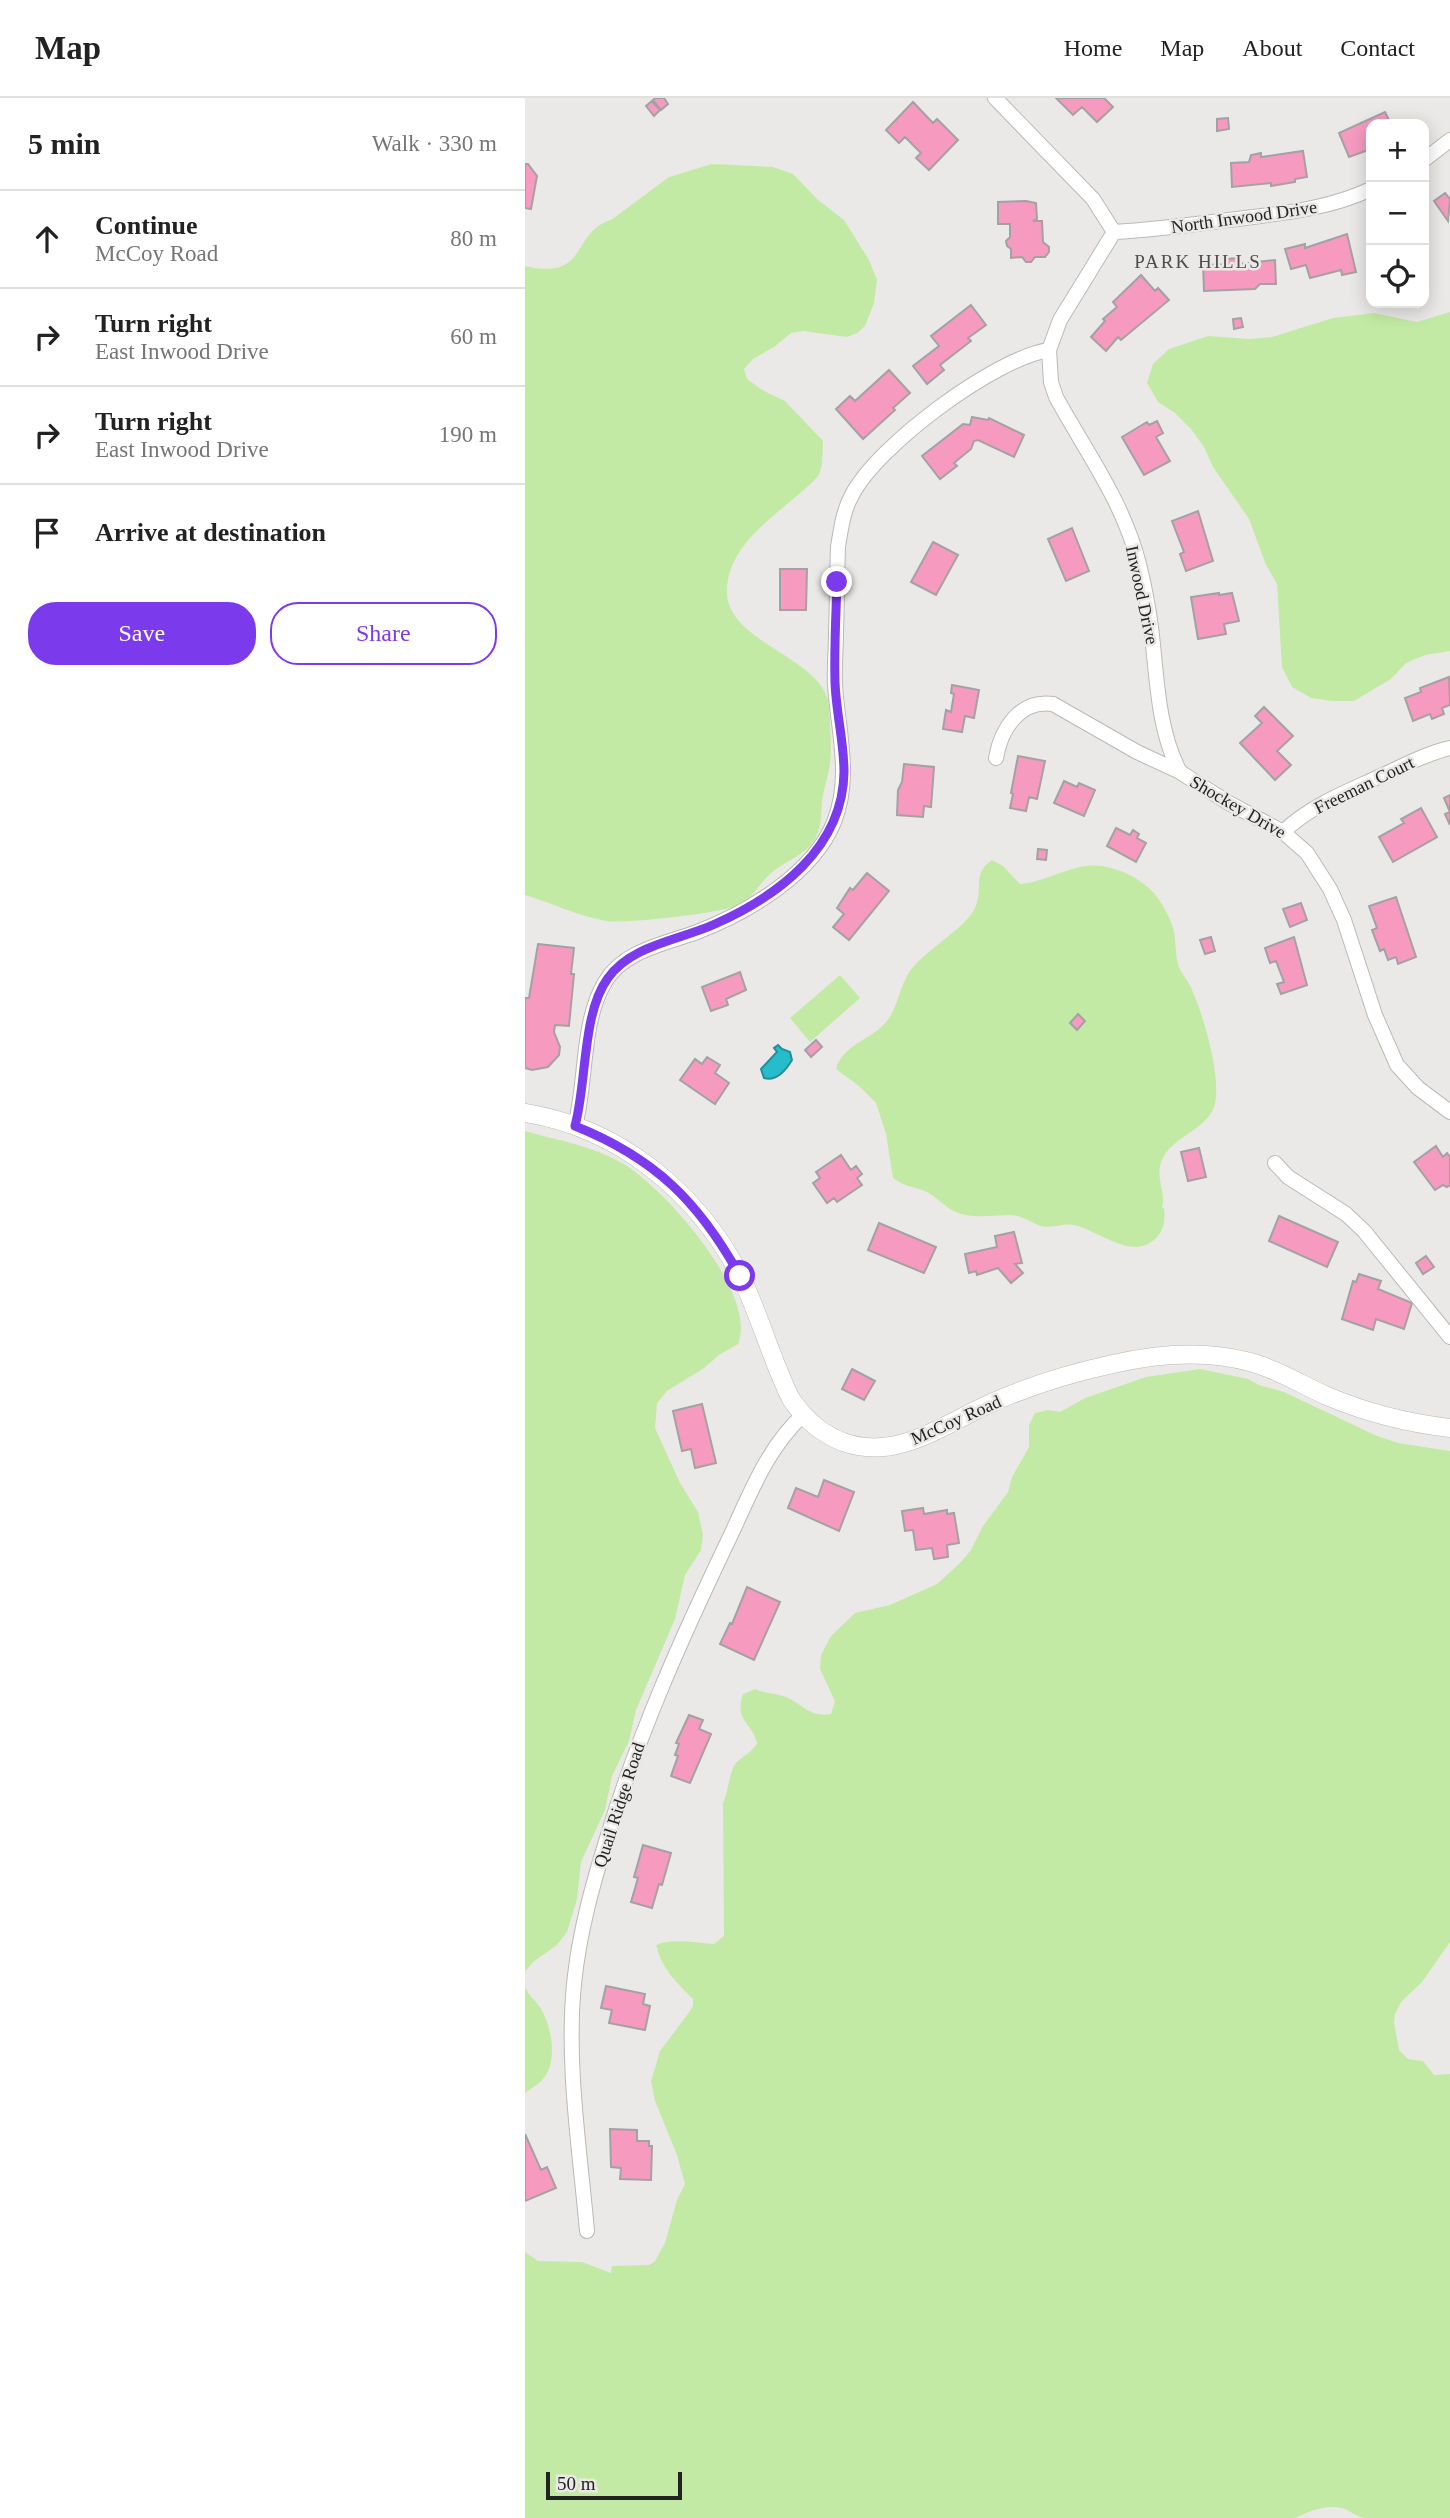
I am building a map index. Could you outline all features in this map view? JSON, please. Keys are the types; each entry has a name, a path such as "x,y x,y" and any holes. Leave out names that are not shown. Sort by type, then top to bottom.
{"street":[{"path":"575,1126 583,1088 592,1015 598,995 613,971 629,958 718,923 773,892 812,857 834,823 843,788 844,768 835,685 838,547 843,517 860,481 891,449 952,398 1014,360 1033,352 1049,350 1065,311 1114,232 1093,199 995,98"},
{"path":"1429,156 1450,139"},
{"name":"North Inwood Drive","path":"1114,232 1286,213 1333,204 1366,191"},
{"name":"Inwood Drive","path":"1049,350 1051,382 1056,397 1106,480 1138,561 1150,622 1163,718 1169,746 1179,772"},
{"name":"Shockey Drive","path":"996,758 999,741 1007,727 1030,706 1042,702 1053,704 1283,832 1307,853 1330,889 1344,920 1375,1015 1397,1065 1418,1088 1450,1112"},
{"name":"Freeman Court","path":"1283,832 1301,816 1326,802 1420,758 1450,748"},
{"name":"McCoy Road","path":"525,1113 575,1126 600,1136 657,1172 681,1193 704,1218 740,1276 791,1399 818,1429 857,1447 875,1449 898,1446 926,1436 989,1404 1077,1373 1116,1363 1190,1354 1231,1357 1252,1362 1364,1410 1397,1420 1450,1428"},
{"path":"1275,1163 1288,1177 1346,1214 1364,1231 1450,1337"},
{"name":"Quail Ridge Road","path":"587,2231 571,2048 571,2016 583,1930 598,1868 638,1744 696,1606 760,1474 781,1438 803,1415"}],"green space":[{"path":"712,164 773,167 793,174 817,199 844,220 869,260 877,280 874,303 865,326 857,333 847,337 803,331 791,333 753,359 744,369 747,379 785,401 823,441 822,464 819,475 748,540 730,573 727,592 731,610 742,625 795,662 823,689 829,706 830,764 822,801 820,827 813,842 770,874 742,904 717,911 675,917 606,921 525,895 525,266 546,269 560,267 570,261 598,226 611,220 669,177"},
{"path":"1450,312 1450,651 1425,655 1406,663 1391,679 1354,701 1311,698 1292,687 1282,667 1277,584 1266,565 1249,519 1191,429 1175,413 1158,402 1147,383 1153,364 1169,349 1208,336 1250,339 1272,337 1333,318 1374,313 1417,322"},
{"path":"992,860 1003,866 1020,884 1081,867 1102,866 1116,870 1130,875 1148,887 1171,921 1179,967 1197,1001 1206,1030 1214,1062 1216,1092 1211,1113 1164,1156 1159,1171 1164,1224 1157,1237 1148,1244 1130,1247 1081,1227 1045,1227 1011,1215 964,1215 950,1209 927,1192 898,1181 893,1178 886,1134 876,1103 836,1069 840,1060 853,1046 885,1023 894,1009 907,976 917,963 970,916 977,901 980,876"},
{"path":"840,975 860,998 810,1042 790,1018"},
{"path":"525,1131 599,1152 640,1175 682,1217 703,1243 735,1298 741,1323 738,1344 667,1391 657,1403 655,1428 680,1483 698,1512 703,1535 701,1550 685,1575 675,1619 636,1710 629,1741 612,1776 605,1810 581,1862 577,1899 567,1932 557,1945 533,1962 525,1972"},
{"path":"1200,1369 1248,1379 1284,1392 1377,1436 1398,1443 1450,1451 1450,1942 1422,1982 1401,2002 1394,2022 1399,2050 1408,2059 1423,2061 1434,2075 1450,2074 1450,2518 1365,2518 1339,2507 1326,2507 1295,2518 525,2518 525,2252 538,2261 582,2262 611,2273 612,2266 649,2265 655,2261 665,2243 677,2200 685,2184 677,2155 655,2101 651,2081 660,2051 690,2011 693,1999 666,1968 656,1945 677,1941 714,1944 724,1936 723,1803 734,1766 757,1743 742,1716 743,1694 755,1689 784,1696 817,1714 831,1714 835,1701 820,1669 821,1655 831,1636 855,1613 890,1605 937,1584 960,1563 1008,1492 1012,1477 1029,1447 1029,1425 1035,1413 1048,1410 1060,1412 1085,1398 1146,1377"},
{"path":"525,1986 545,2016 552,2054 548,2072 525,2093"}],"water":[{"path":"778,1045 790,1052 792,1060 777,1077 764,1078 761,1069 777,1052 774,1048"}],"building":[{"path":"664,98 668,104 661,110 653,100"},
{"path":"1056,98 1104,98 1113,107 1097,122 1082,107 1073,115"},
{"path":"652,101 660,110 654,116 646,106"},
{"path":"913,102 933,123 937,119 958,140 929,170 916,158 921,153 905,137 899,143 886,130"},
{"path":"1385,112 1388,119 1370,119"},
{"path":"1228,118 1229,129 1217,131 1217,119"},
{"path":"1366,121 1366,151 1349,157 1339,133"},
{"path":"1303,151 1307,177 1271,186 1271,183 1232,187 1231,163 1249,162 1251,155 1261,153 1261,157"},
{"path":"525,164 528,164 537,176 531,209 525,208"},
{"path":"1445,193 1450,199 1448,221 1434,201"},
{"path":"998,202 1036,203 1037,219 1033,221 1042,221 1043,242 1049,247 1045,257 1035,257 1031,262 1026,262 1022,257 1011,258 1011,249 1006,241 1010,237 1010,224 998,224"},
{"path":"1347,234 1356,272 1342,275 1341,270 1310,278 1306,265 1291,269 1285,249 1305,244 1305,248"},
{"path":"1238,258 1239,264 1275,260 1276,284 1260,284 1255,289 1204,291 1203,265 1225,264 1225,259"},
{"path":"1141,275 1155,291 1158,288 1169,300 1121,340 1118,337 1106,351 1091,337 1105,321 1103,319 1117,307 1113,302"},
{"path":"971,305 986,325 968,338 971,341 940,365 944,370 927,384 913,366 939,346 931,336"},
{"path":"1241,318 1243,327 1234,329 1233,319"},
{"path":"889,370 910,393 863,439 836,409 850,396 855,401"},
{"path":"972,417 989,418 1024,435 1014,457 978,440 974,441 971,449 954,463 957,466 940,479 922,456 963,424 970,425"},
{"path":"1157,421 1163,433 1156,437 1170,461 1144,475 1122,437 1147,422 1149,425"},
{"path":"1198,511 1213,561 1186,571 1180,554 1184,552 1172,521"},
{"path":"1072,528 1089,571 1066,581 1048,539"},
{"path":"933,542 958,555 936,595 911,582"},
{"path":"780,569 807,569 806,610 780,610"},
{"path":"1232,593 1239,621 1224,624 1226,634 1198,639 1191,597"},
{"path":"1449,677 1450,705 1442,708 1444,714 1432,719 1430,714 1413,721 1405,698 1421,692 1420,688"},
{"path":"952,685 979,690 974,718 965,716 962,732 943,729 946,710 951,712 954,694 951,693"},
{"path":"1264,707 1293,736 1277,751 1291,765 1275,780 1240,743 1262,723 1255,716"},
{"path":"1018,756 1045,761 1037,799 1029,797 1026,811 1010,808"},
{"path":"904,764 934,767 931,807 924,806 923,817 897,815 898,790"},
{"path":"1064,781 1077,787 1079,783 1095,790 1084,816 1054,803"},
{"path":"1450,795 1450,812 1444,798"},
{"path":"1421,808 1437,837 1393,862 1379,837 1404,823 1401,819"},
{"path":"1450,812 1450,825 1445,814"},
{"path":"1116,828 1130,835 1133,830 1139,834 1137,838 1146,843 1136,862 1107,846"},
{"path":"1038,849 1047,850 1046,860 1037,859"},
{"path":"867,873 889,891 849,940 833,927 844,914 837,908 850,888 853,890"},
{"path":"1396,897 1416,957 1398,964 1396,957 1388,960 1384,949 1380,951 1372,930 1377,928 1369,906"},
{"path":"1301,903 1307,920 1290,927 1283,909"},
{"path":"1211,937 1215,951 1205,954 1200,940"},
{"path":"1294,937 1307,985 1281,994 1277,984 1284,982 1276,961 1270,963 1265,948"},
{"path":"538,944 574,948 571,974 574,974 569,1026 555,1025 559,1055 548,1067 532,1070 525,1068 525,998 529,998"},
{"path":"740,972 746,990 726,999 728,1005 711,1011 702,987"},
{"path":"1078,1014 1085,1021 1077,1030 1070,1023"},
{"path":"816,1040 822,1047 811,1057 805,1050"},
{"path":"707,1057 720,1065 715,1073 729,1083 715,1104 680,1080 695,1059 702,1064"},
{"path":"1436,1146 1443,1157 1447,1153 1450,1157 1450,1185 1443,1185 1435,1190 1414,1162"},
{"path":"1199,1148 1206,1177 1188,1181 1181,1152"},
{"path":"841,1155 851,1170 856,1166 862,1174 857,1178 862,1185 837,1202 834,1198 827,1203 813,1183 820,1178 816,1172"},
{"path":"1279,1216 1338,1242 1327,1267 1269,1241"},
{"path":"879,1223 936,1247 924,1273 868,1250"},
{"path":"1014,1232 1022,1263 1015,1264 1023,1273 1011,1283 998,1268 977,1275 976,1271 969,1273 965,1254 997,1247 995,1236"},
{"path":"1426,1256 1434,1267 1423,1274 1416,1263"},
{"path":"1359,1274 1381,1281 1378,1289 1412,1303 1404,1329 1376,1319 1373,1330 1342,1319 1353,1281 1356,1282"},
{"path":"852,1369 875,1381 864,1400 842,1389"},
{"path":"702,1404 716,1463 695,1468 691,1449 682,1451 673,1411"},
{"path":"824,1480 854,1492 839,1531 788,1508 796,1488 818,1497"},
{"path":"923,1508 924,1514 947,1510 947,1514 954,1513 959,1543 947,1545 948,1557 934,1559 932,1548 916,1550 913,1530 905,1531 902,1511"},
{"path":"747,1587 780,1602 754,1660 720,1644 730,1623 732,1624"},
{"path":"689,1715 703,1720 699,1729 711,1734 690,1783 671,1776 678,1756 675,1755 679,1744 676,1743"},
{"path":"643,1845 671,1853 652,1908 631,1902 638,1878 634,1877"},
{"path":"606,1986 645,1994 643,2004 650,2006 645,2030 609,2023 612,2010 601,2008"},
{"path":"610,2129 637,2130 637,2141 649,2141 649,2146 652,2146 651,2180 620,2179 621,2168 611,2167"},
{"path":"525,2134 541,2170 547,2167 556,2188 525,2201"}],"district":[{"name":"PARK HILLS","path":"1198,261"}],"route":[{"path":"740,1276 704,1218 681,1193 657,1172 627,1152 600,1136 575,1126 583,1088 592,1015 606,979 629,958 699,932 753,906 812,857 834,823 843,788 844,768 835,685 837,582"}]}
